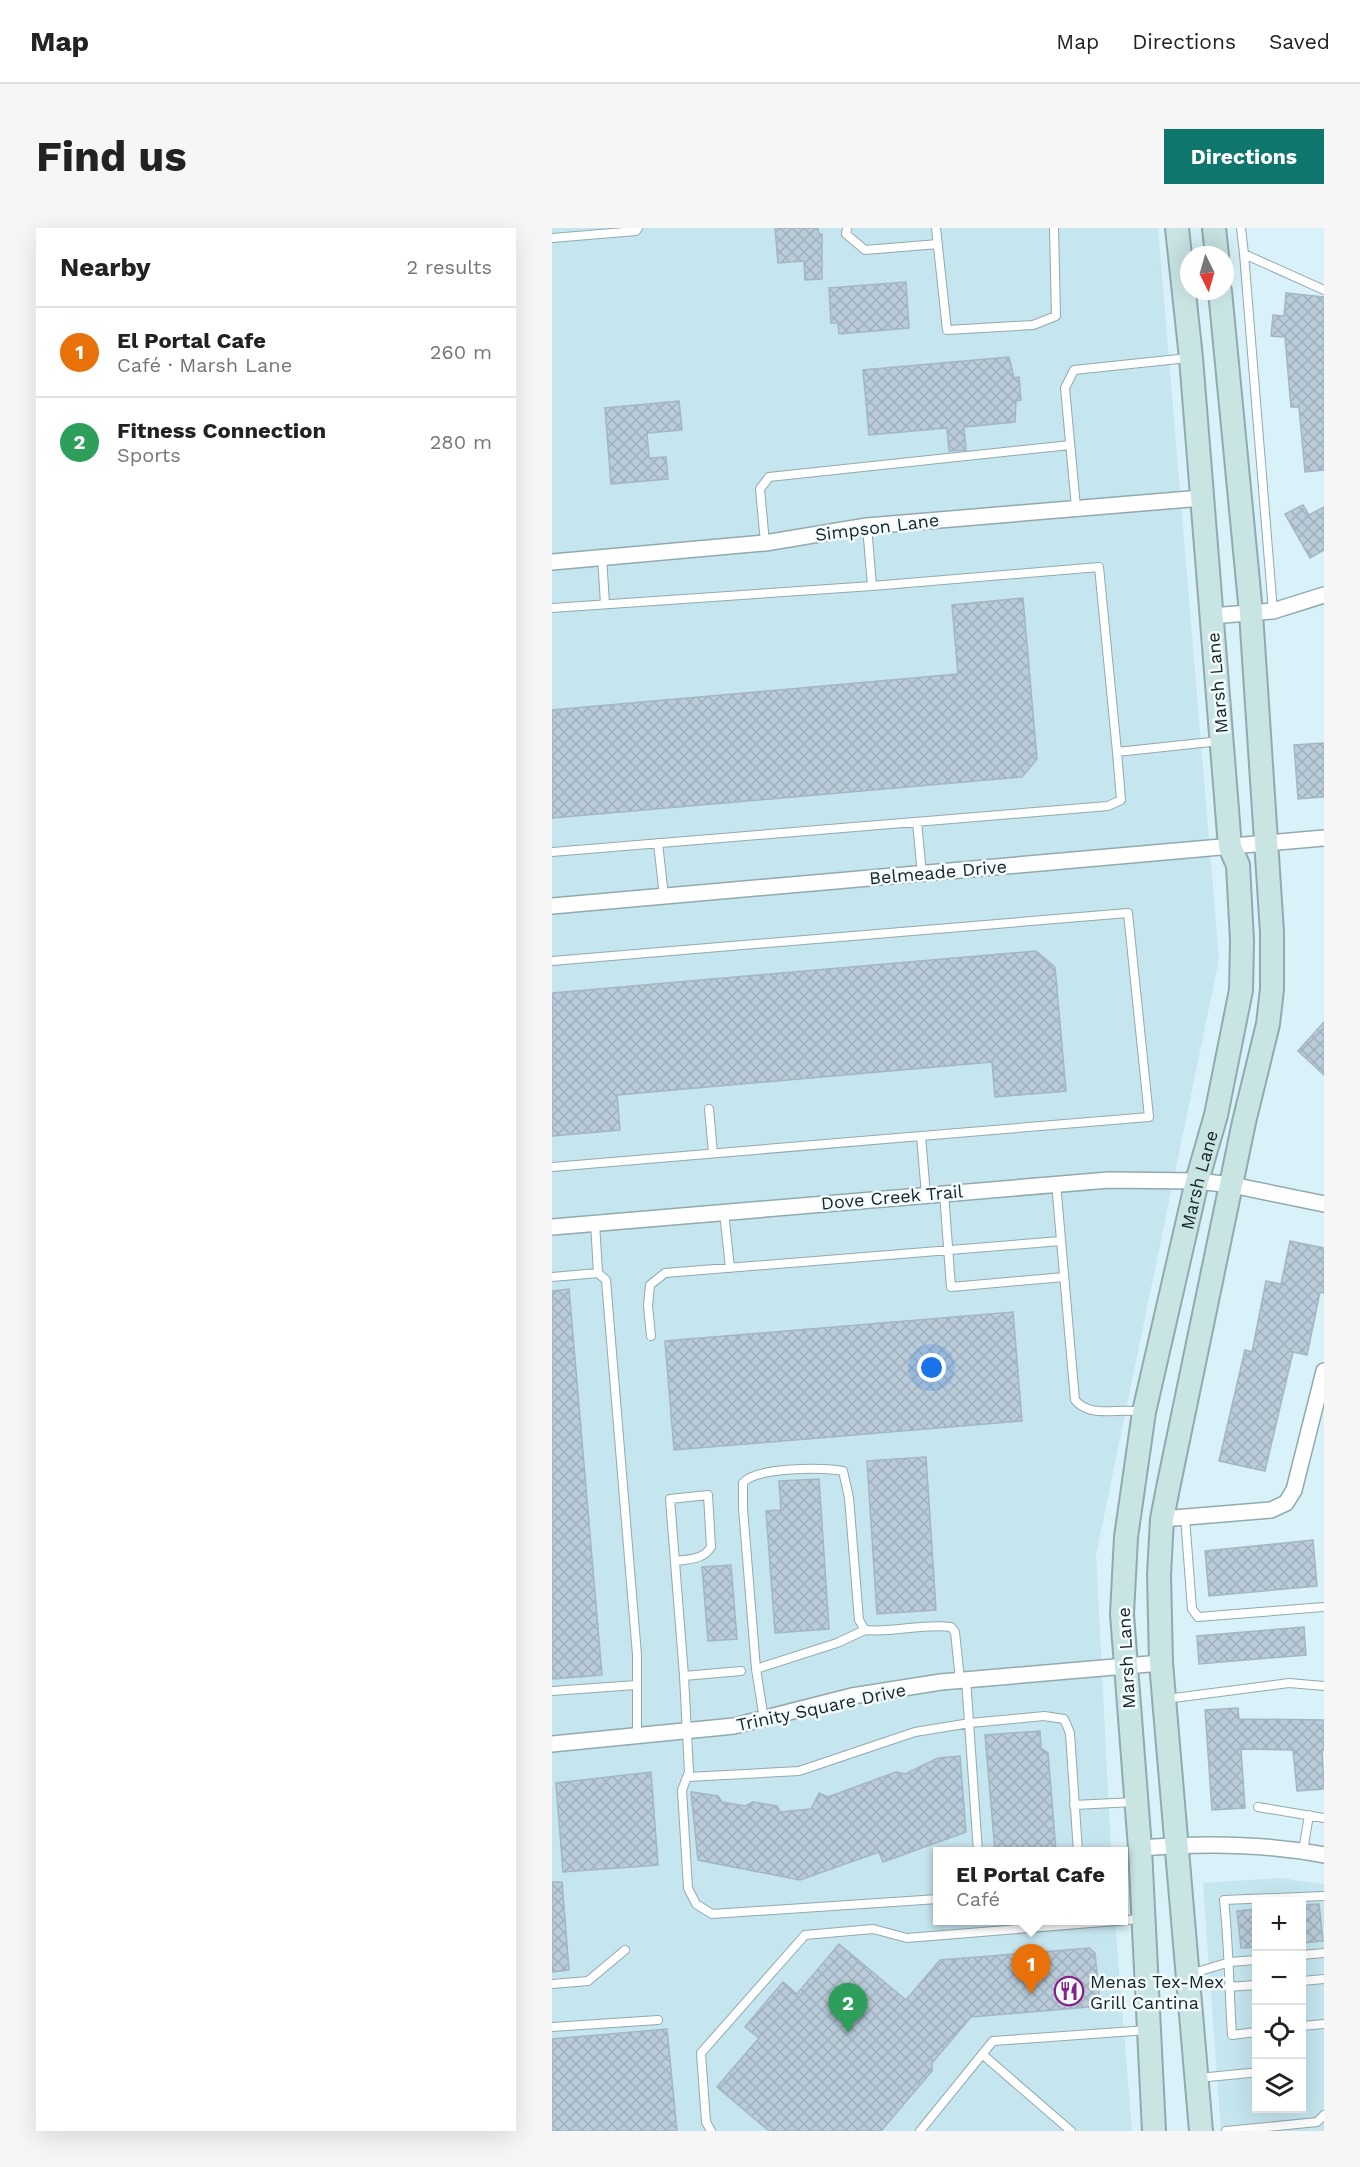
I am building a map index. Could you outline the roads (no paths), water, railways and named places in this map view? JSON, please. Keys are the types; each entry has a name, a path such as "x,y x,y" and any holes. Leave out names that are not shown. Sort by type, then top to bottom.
{"main road":[{"name":"Marsh Lane","path":"1154,2131 1140,1848 1122,1614 1126,1537 1144,1412 1197,1181 1216,1115 1241,990 1242,941 1238,865 1230,847 1191,358 1177,228"},
{"path":"1214,228 1216,246"},
{"name":"Marsh Lane","path":"1201,2131 1158,1623 1162,1519 1268,1024 1272,989 1272,932 1265,844 1262,612 1221,300"}],"street":[{"name":"Simpson Lane","path":"552,561 765,543 867,526 1202,498"},
{"path":"1212,616 1262,612 1324,595"},
{"name":"Belmeade Drive","path":"552,906 1324,837"},
{"name":"Dove Creek Trail","path":"552,1227 1109,1180 1197,1181 1232,1185 1324,1204"},
{"path":"1162,1519 1271,1510 1286,1503 1294,1490 1324,1371"},
{"name":"Trinity Square Drive","path":"552,1744 734,1726 852,1696 963,1680 1161,1663"},
{"path":"1140,1848 1218,1845 1303,1851 1324,1855"}],"lane":[{"path":"552,238 636,231 638,228"},
{"path":"847,228 846,234 865,250 938,244"},
{"path":"936,228 947,330 1033,325 1056,316 1054,228"},
{"path":"1241,228 1262,612"},
{"path":"1244,254 1324,290"},
{"path":"1076,507 1065,388 1074,370 1191,358"},
{"path":"765,543 760,489 769,477 1070,445"},
{"path":"867,526 872,586"},
{"path":"602,557 605,604"},
{"path":"552,608 872,586 1099,567 1121,800 1108,806 552,852"},
{"path":"1117,752 1222,741"},
{"path":"917,822 922,874"},
{"path":"658,843 663,896"},
{"path":"552,961 1128,913 1149,1117 552,1167"},
{"path":"709,1109 713,1153"},
{"path":"921,1136 926,1195"},
{"path":"1056,1183 1075,1400 1082,1408 1091,1411 1128,1409 1144,1412"},
{"path":"944,1193 951,1287 1064,1277"},
{"path":"724,1212 730,1268"},
{"path":"595,1223 598,1274"},
{"path":"651,1336 648,1306 650,1285 665,1273 1061,1241"},
{"path":"552,1277 598,1274 606,1280 637,1655 637,1736"},
{"path":"764,1719 756,1669 743,1508 743,1483 752,1475 807,1470 843,1471 849,1498 859,1620 865,1630"},
{"path":"675,1561 698,1558 707,1554 711,1547 708,1495 670,1499 688,1732 688,1777 682,1790 688,1888 696,1904 712,1914 933,1899"},
{"path":"1185,1517 1192,1609 1198,1617 1324,1607"},
{"path":"756,1669 837,1643 865,1630 882,1632 937,1625 951,1627 955,1632 970,1723 978,1847"},
{"path":"684,1676 741,1671"},
{"path":"1164,1699 1289,1683 1324,1686"},
{"path":"552,1691 636,1685"},
{"path":"688,1777 799,1771 915,1732 970,1723 1044,1716 1064,1719 1070,1733 1078,1847"},
{"path":"1074,1805 1136,1802"},
{"path":"1258,1807 1324,1818"},
{"path":"1303,1851 1309,1815"},
{"path":"1252,2033 1232,2035 1228,1987 1230,1962 1224,1900 1324,1896"},
{"path":"1128,1920 1142,1919"},
{"path":"711,2131 706,2122 701,2053 806,1935 873,1929 907,1938 1068,1925"},
{"path":"552,1984 588,1981 625,1950"},
{"path":"1306,1955 1324,1953"},
{"path":"1188,1975 1230,1962 1252,1960"},
{"path":"1306,1980 1324,1978"},
{"path":"1228,1987 1252,1985"},
{"path":"552,2027 658,2020"},
{"path":"1306,2026 1324,2024"},
{"path":"920,2131 993,2041 1148,2030"},
{"path":"982,2054 1071,2131"},
{"path":"1197,2078 1250,2073"},
{"path":"1226,2131 1317,2122 1324,2115"}],"place":[{"name":"Menas Tex-Mex Grill Cantina","path":"1069,1991"},
{"name":"El Portal Cafe","path":"1031,1994"},
{"name":"Fitness Connection","path":"848,2033"}]}
